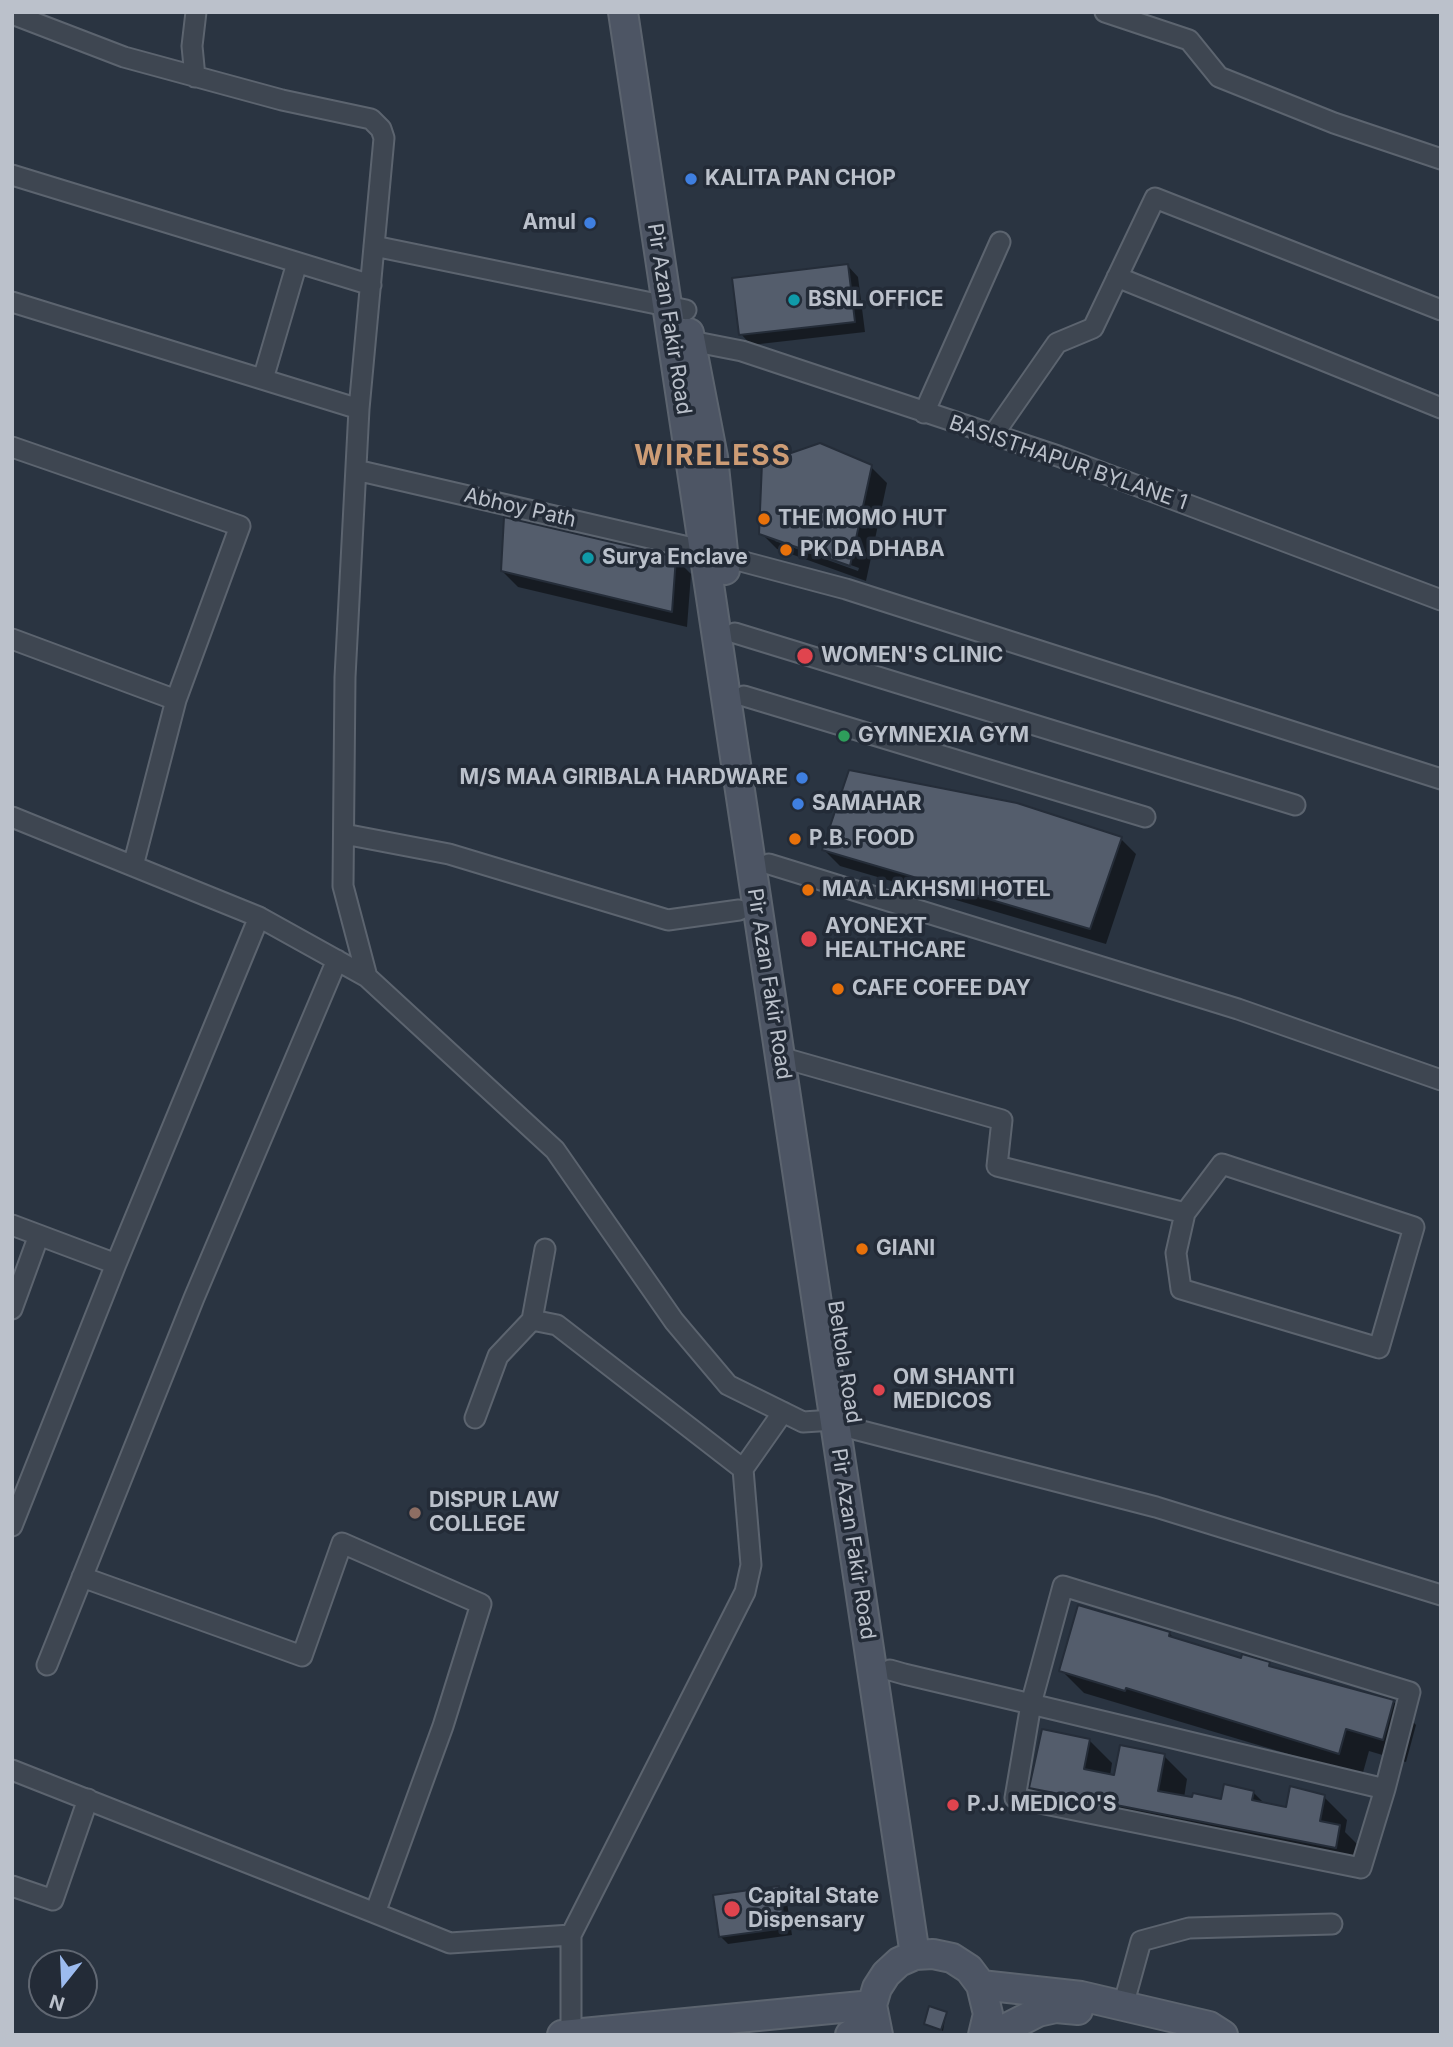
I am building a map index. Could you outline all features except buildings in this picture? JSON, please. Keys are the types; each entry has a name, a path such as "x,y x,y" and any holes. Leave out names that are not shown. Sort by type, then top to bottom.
{"main road":[{"name":"Pir Azan Fakir Road","path":"623,12 676,308 691,341 713,457 703,552 734,634 769,864 789,1059"},
{"name":"Pir Azan Fakir Road","path":"641,12 703,552 789,1059 924,1954"},
{"name":"Beltola Road","path":"844,1424 890,1670 924,1954"},
{"path":"562,2035 869,2027 877,1989 886,1974 899,1962 924,1954 952,1958 969,1969 981,1984 988,2014 982,2035"},
{"path":"981,1984 1081,1996 1209,2025 1223,2035"},
{"path":"993,2035 1038,2012 1056,2008 1117,2014 1182,2035"}],"street":[{"path":"195,76 191,46 196,12"},
{"path":"1105,12 1189,40 1219,77 1334,123 1441,159"},
{"path":"12,14 124,57 282,100 371,119 381,129 384,138 359,409 345,677 343,886 367,977"},
{"path":"12,175 370,285"},
{"path":"993,435 1057,343 1093,328 1156,198 1441,310"},
{"path":"924,413 1000,242"},
{"path":"374,246 676,308"},
{"path":"263,379 297,263"},
{"path":"1117,277 1441,408"},
{"path":"12,302 359,409"},
{"name":"BASISTHAPUR BYLANE 1","path":"691,341 742,351 1058,456 1441,600"},
{"path":"12,447 240,526 176,700 133,866"},
{"name":"Abhoy Path","path":"356,470 703,552 846,589 1441,779"},
{"path":"734,634 1295,804"},
{"path":"12,639 176,700"},
{"path":"744,696 1145,817"},
{"path":"12,817 260,917 367,977 555,1150 674,1321 729,1385 803,1422 844,1424 1156,1507 1441,1595"},
{"path":"344,834 449,854 668,920 739,910"},
{"path":"769,864 1238,1009 1441,1080"},
{"path":"12,1526 116,1264 260,917"},
{"path":"47,1665 194,1298 337,960"},
{"path":"789,1059 1002,1120 997,1166 1185,1213"},
{"path":"1222,1164 1414,1227 1379,1348 1181,1289 1176,1253 1185,1213 1222,1164"},
{"path":"12,1225 116,1264"},
{"path":"12,1309 40,1235"},
{"path":"475,1418 498,1356 532,1320 545,1248"},
{"path":"532,1320 557,1325 743,1469"},
{"path":"571,2034 571,1935 745,1592 751,1565 743,1469 783,1412"},
{"path":"82,1577 302,1656 342,1543 481,1604 443,1727 375,1913"},
{"path":"1063,1586 1410,1692 1385,1789 1361,1868 1015,1798 1031,1704 1063,1586"},
{"path":"890,1670 1385,1789"},
{"path":"12,1770 450,1943 571,1935"},
{"path":"12,1886 53,1900 89,1799"},
{"path":"1123,2006 1141,1941 1189,1928 1332,1924"}],"place":[{"name":"KALITA PAN CHOP","path":"691,179"},
{"name":"Amul","path":"590,223"},
{"name":"BSNL OFFICE","path":"794,300"},
{"name":"THE MOMO HUT","path":"764,519"},
{"name":"PK DA DHABA","path":"786,550"},
{"name":"Surya Enclave","path":"588,558"},
{"name":"WOMEN'S CLINIC","path":"805,656"},
{"name":"GYMNEXIA GYM","path":"844,736"},
{"name":"M/S MAA GIRIBALA HARDWARE","path":"802,778"},
{"name":"SAMAHAR","path":"798,804"},
{"name":"P.B. FOOD","path":"795,839"},
{"name":"MAA LAKHSMI HOTEL","path":"808,890"},
{"name":"AYONEXT HEALTHCARE","path":"809,939"},
{"name":"CAFE COFEE DAY","path":"838,989"},
{"name":"GIANI","path":"862,1249"},
{"name":"OM SHANTI MEDICOS","path":"879,1390"},
{"name":"DISPUR LAW COLLEGE","path":"415,1513"},
{"name":"P.J. MEDICO'S","path":"953,1805"},
{"name":"Capital State Dispensary","path":"732,1909"}],"district":[{"name":"WIRELESS","path":"713,457"}]}
